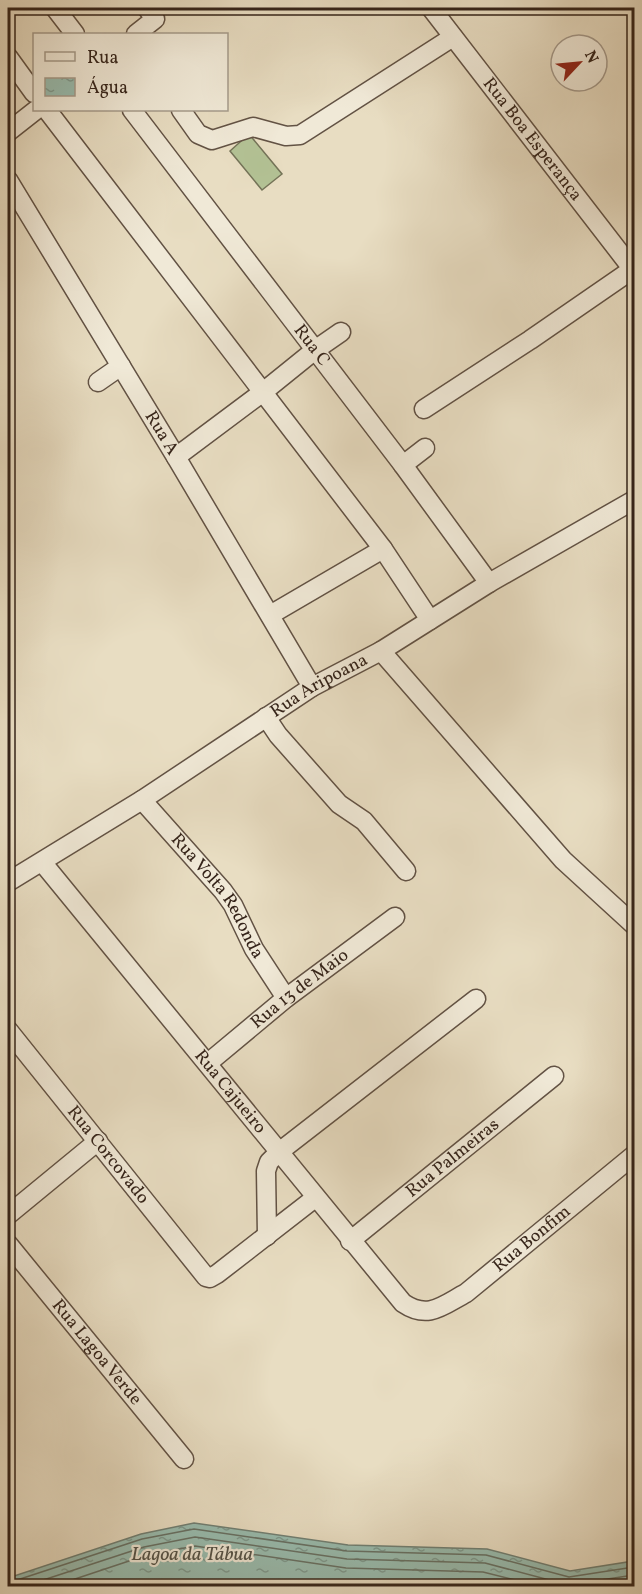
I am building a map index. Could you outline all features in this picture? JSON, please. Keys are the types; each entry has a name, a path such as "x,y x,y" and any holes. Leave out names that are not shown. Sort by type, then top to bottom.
{"street":[{"path":"55,8 74,33"},
{"name":"Rua Boa Esperança","path":"431,8 634,270"},
{"path":"137,33 151,13"},
{"path":"182,111 198,134 212,140 253,127 286,136 300,135 453,37"},
{"path":"8,57 33,92"},
{"path":"8,132 35,111"},
{"path":"48,111 383,549 430,620"},
{"name":"Rua C","path":"133,111 403,465 489,583"},
{"name":"Rua A","path":"8,180 312,687"},
{"path":"424,409 634,270"},
{"path":"176,457 341,332"},
{"path":"98,382 121,366"},
{"path":"403,465 424,448"},
{"name":"Rua Aripoana","path":"8,882 142,800 312,687 381,651 489,583 634,500"},
{"path":"270,615 383,549"},
{"path":"381,651 563,860 634,925"},
{"path":"266,717 339,804 364,821 406,871"},
{"name":"Rua Volta Redonda","path":"142,800 223,891 233,905 254,949 286,998"},
{"name":"Rua Cajueiro","path":"42,862 208,1063 350,1241 403,1303 414,1310 425,1312"},
{"name":"Rua 13 de Maio","path":"208,1063 286,998 395,917"},
{"path":"267,1236 266,1171 269,1162 476,999"},
{"name":"Rua Corcovado","path":"8,1030 203,1275 210,1278 267,1236"},
{"name":"Rua Palmeiras","path":"350,1241 554,1076"},
{"path":"8,1215 98,1141"},
{"name":"Rua Bonfim","path":"425,1312 441,1307 466,1293 634,1155"},
{"path":"267,1236 315,1198"},
{"name":"Rua Lagoa Verde","path":"8,1244 184,1459"}],"green space":[{"path":"249,134 282,174 262,190 230,151"}],"water":[{"name":"Lagoa da Tábua","path":"194,1523 348,1545 487,1549 570,1571 634,1561 634,1586 8,1586 8,1578 141,1534"}]}
